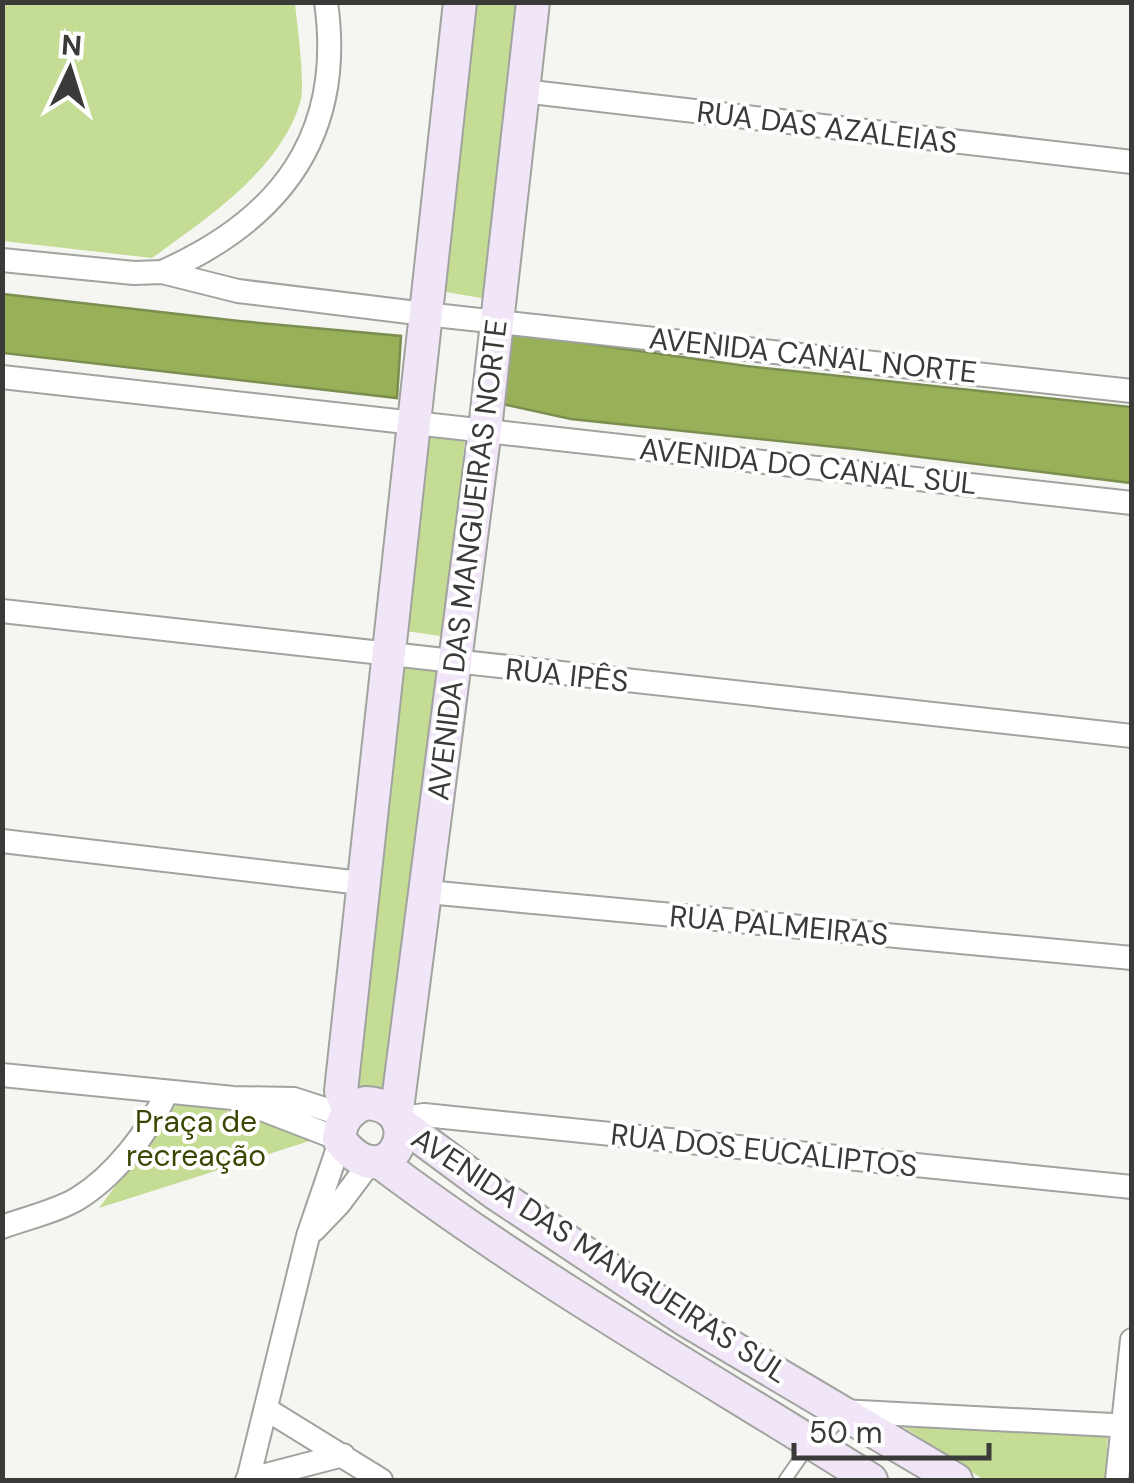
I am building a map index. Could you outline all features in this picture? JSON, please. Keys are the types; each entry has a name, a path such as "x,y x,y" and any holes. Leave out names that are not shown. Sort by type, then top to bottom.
{"street":[{"path":"162,272 194,258 251,221 282,188 307,149 324,102 332,44 326,2"},
{"path":"375,1163 352,1154 344,1127 341,1091 460,2"},
{"name":"AVENIDA DAS MANGUEIRAS NORTE","path":"398,1120 485,429 533,2"},
{"name":"RUA DAS AZALEIAS","path":"523,92 1132,162"},
{"path":"2,260 134,273 162,272 238,291 425,314"},
{"name":"AVENIDA CANAL NORTE","path":"425,314 1132,390"},
{"path":"2,376 412,421"},
{"name":"AVENIDA DO CANAL SUL","path":"412,421 1132,503"},
{"name":"RUA IPÊS","path":"2,611 1132,736"},
{"path":"2,840 361,883"},
{"name":"RUA PALMEIRAS","path":"427,892 1132,958"},
{"path":"2,1076 233,1098 294,1099 344,1127"},
{"path":"2,1227 76,1200 104,1178 152,1121 167,1092"},
{"path":"308,1236 375,1163 398,1146 402,1135 398,1120 379,1103 365,1103 344,1127 308,1236 248,1480 343,1455"},
{"name":"RUA DOS EUCALIPTOS","path":"398,1120 424,1115 1132,1188"},
{"name":"AVENIDA DAS MANGUEIRAS SUL","path":"398,1120 495,1193 686,1320 956,1480"},
{"name":"AVENIDA DAS MANGUEIRAS SUL","path":"375,1163 508,1253 871,1480"},
{"path":"1117,1480 1127,1426 1132,1340"},
{"path":"266,1409 381,1480"},
{"path":"812,1442 840,1411 1127,1426"}],"lane":[{"path":"785,1480 812,1442"}],"green space":[{"path":"3,2 295,3 302,69 300,103 276,150 239,191 152,258 3,241"},
{"path":"472,3 517,3 487,299 440,291"},
{"path":"427,436 465,439 447,637 399,630"},
{"path":"412,661 437,668 442,679 385,1094 352,1090 398,669"},
{"name":"Praça de recreação","path":"181,1098 322,1137 99,1208"},
{"path":"881,1412 1108,1436 1105,1480 984,1480"}],"shaded area":[{"path":"3,294 401,336 397,398 3,353"},
{"path":"511,333 746,366 1131,407 1131,483 571,419 498,403"}]}
